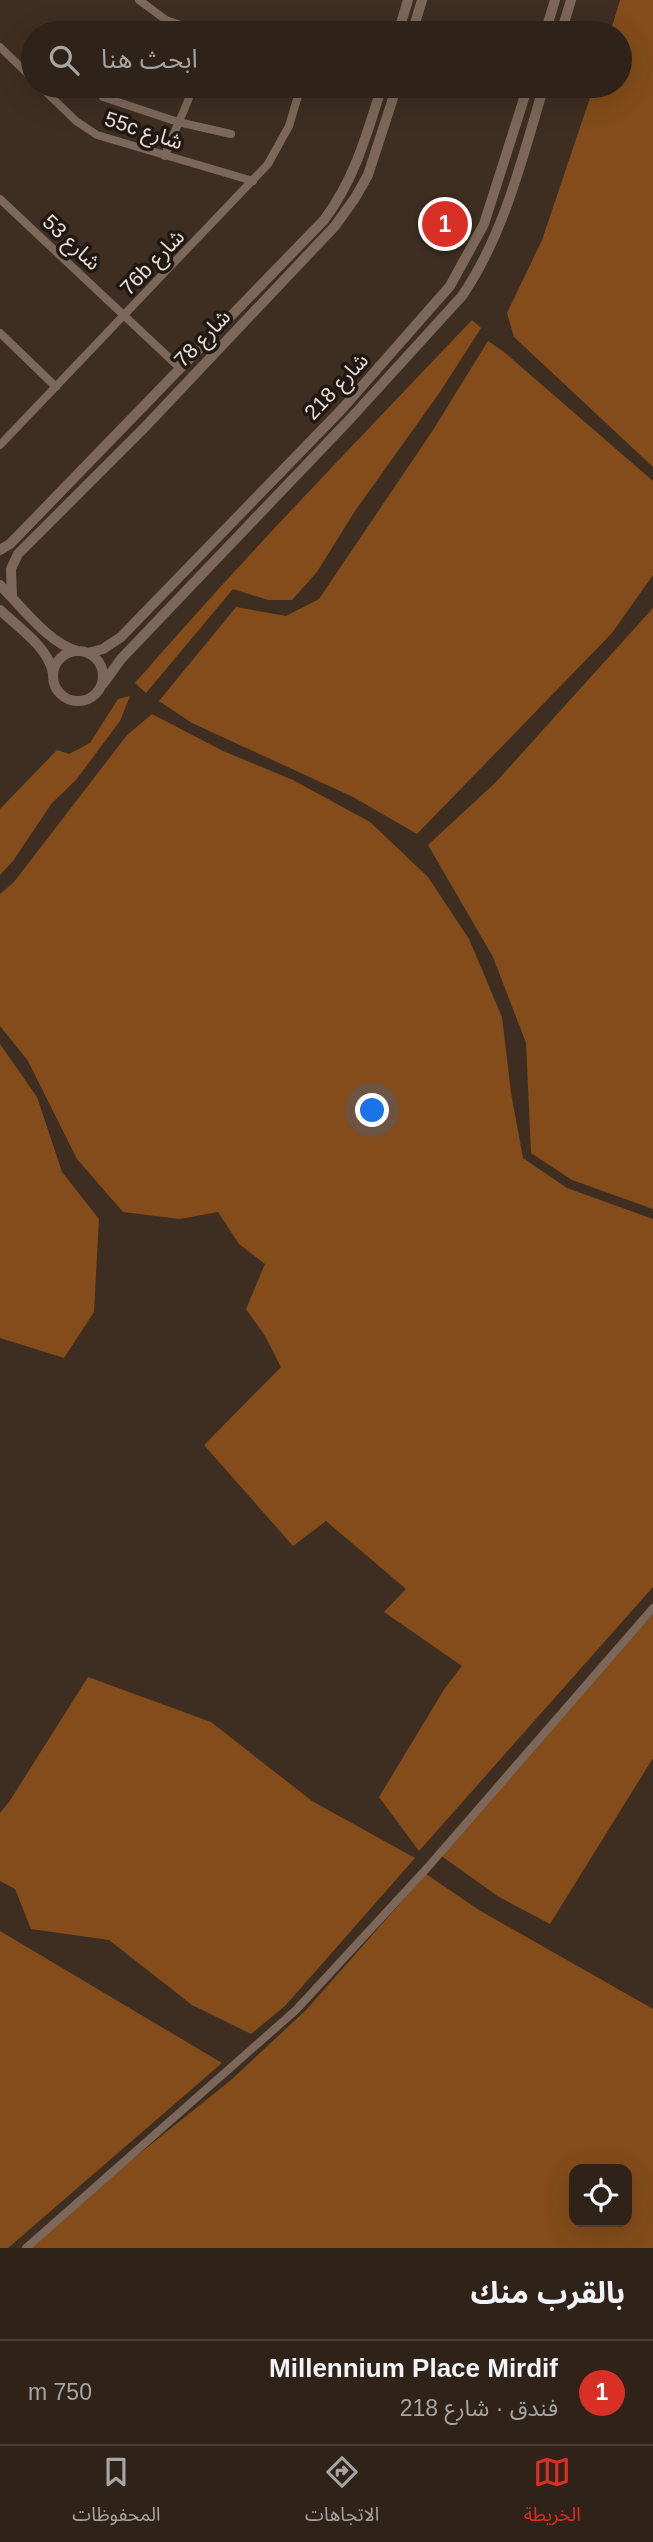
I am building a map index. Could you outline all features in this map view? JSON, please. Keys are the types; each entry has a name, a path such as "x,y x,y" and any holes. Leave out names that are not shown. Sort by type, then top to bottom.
{"street":[{"path":"402,21 408,0"},
{"path":"416,21 422,0"},
{"path":"549,21 555,0"},
{"path":"565,21 571,0"},
{"path":"144,2 169,21"},
{"path":"0,47 21,67"},
{"name":"55c شارع","path":"53,98 90,131 105,138 253,181"},
{"path":"106,98 177,121 231,134"},
{"path":"165,156 177,121 190,98"},
{"name":"76b شارع","path":"0,445 268,164 284,139 298,98"},
{"name":"شارع 78","path":"0,550 10,544 324,219 345,188 363,147 378,98"},
{"name":"شارع 78","path":"12,597 11,569 18,554 328,234 355,198 373,163 393,98"},
{"name":"شارع 218","path":"84,652 110,646 123,635 342,409 435,305 463,266 484,224 524,98"},
{"path":"0,610 43,651 50,662 53,681 60,694 73,701 94,696 116,665 351,418 462,296 499,230 540,98"},
{"name":"شارع 53","path":"0,199 181,369"},
{"path":"261,304 257,301 258,296 282,269 291,254"},
{"path":"204,364 207,354 222,336 222,332 218,330"},
{"path":"0,332 56,387"},
{"path":"0,585 52,638 99,662 103,669 103,684"},
{"path":"53,673 60,659 69,653 84,652"},
{"path":"26,2248 296,2010 428,1867 653,1608"}],"shaded area":[{"path":"620,0 653,0 653,467 514,337 507,313 542,240 590,98 632,98 632,21 614,21"},
{"path":"472,320 481,328 440,392 355,511 317,572 292,600 268,600 233,589 146,693 135,683 176,636"},
{"path":"488,341 653,481 653,575 612,633 417,834 353,797 192,723 159,701 236,607 286,616 319,599 433,430"},
{"path":"653,608 653,1209 572,1180 531,1153 526,1043 493,957 428,845 496,782"},
{"path":"130,696 120,721 76,780 52,803 13,861 0,875 0,809 57,750 69,754 90,743 118,699"},
{"path":"152,714 223,751 293,780 370,822 428,877 469,939 502,1017 511,1093 523,1158 567,1188 653,1219 653,1587 419,1851 379,1797 445,1688 462,1666 384,1612 406,1589 326,1521 293,1546 204,1445 281,1367 265,1336 246,1309 265,1264 239,1244 218,1212 180,1219 123,1212 77,1159 28,1061 0,1026 0,894 14,882 127,735"},
{"path":"0,1044 37,1097 62,1172 99,1219 94,1312 64,1358 0,1338"},
{"path":"653,1614 653,1758 550,1924 499,1897 440,1855"},
{"path":"88,1677 211,1722 312,1801 415,1858 285,2006 251,2034 192,2005 109,1940 31,1929 15,1889 0,1881 0,1813"},
{"path":"426,1874 479,1910 653,2009 653,2248 30,2248 104,2182 231,2080 306,2010"},
{"path":"0,1931 222,2063 8,2248 0,2248"}],"place":[{"name":"Millennium Place Mirdif","path":"445,224"}]}
